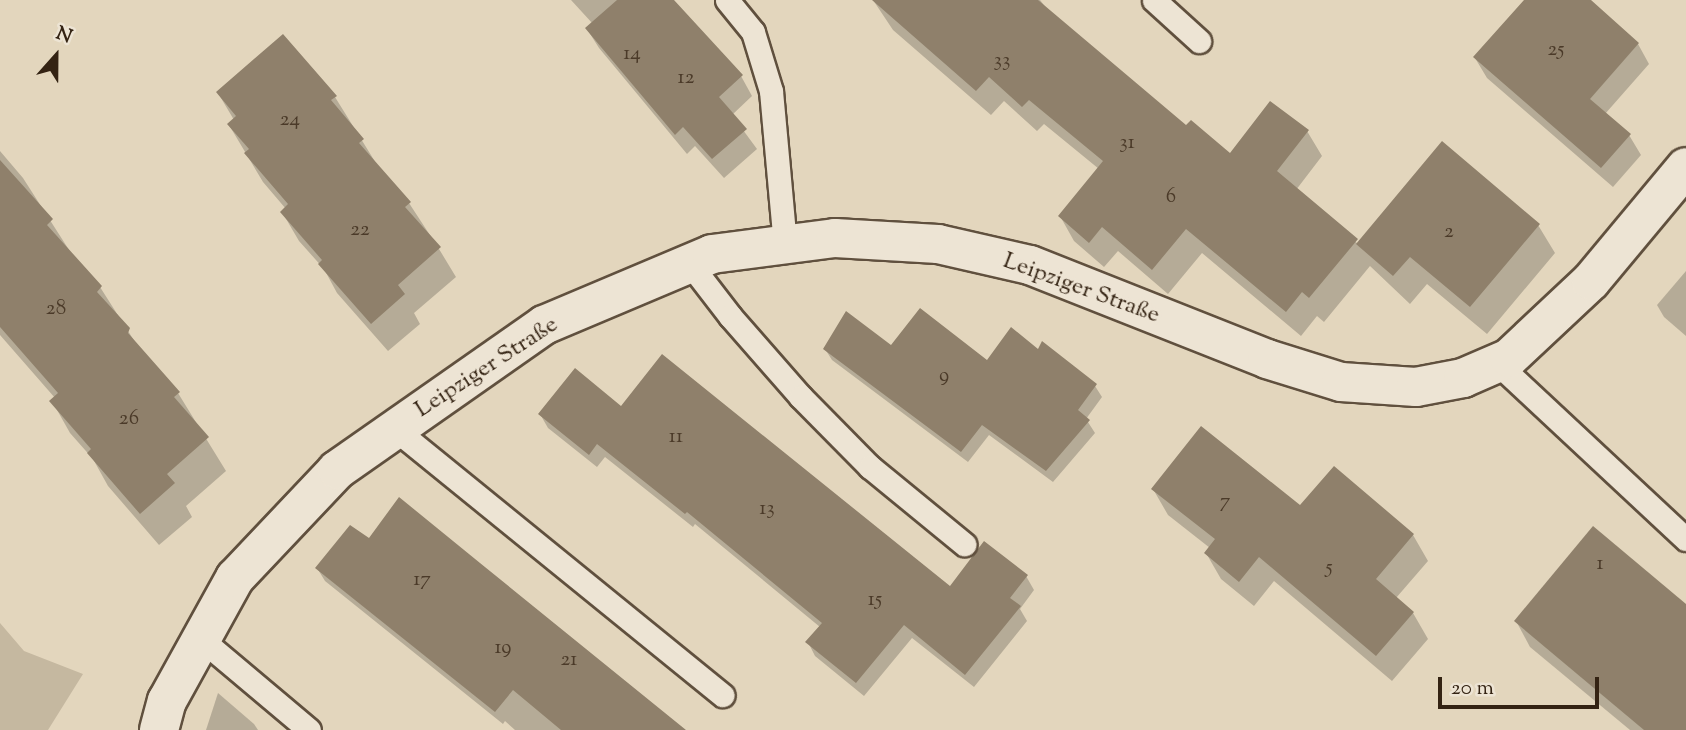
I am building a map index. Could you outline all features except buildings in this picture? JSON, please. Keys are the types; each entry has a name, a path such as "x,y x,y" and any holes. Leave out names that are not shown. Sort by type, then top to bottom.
{"street":[{"name":"Leipziger Straße","path":"159,730 167,701 235,578 337,470 544,325 712,254 835,238 938,244 1030,265 1267,359 1341,382 1416,387 1463,378 1509,358 1591,281 1686,167"}],"lane":[{"path":"726,0 753,32 771,91 785,245"},
{"path":"1154,0 1199,41"},
{"path":"690,264 730,316 801,397 870,467 964,544"},
{"path":"1497,363 1686,539"},
{"path":"395,429 722,695"},
{"path":"201,639 309,730"}],"shaded area":[{"path":"0,623 24,651 83,674 48,730 0,730"}]}
